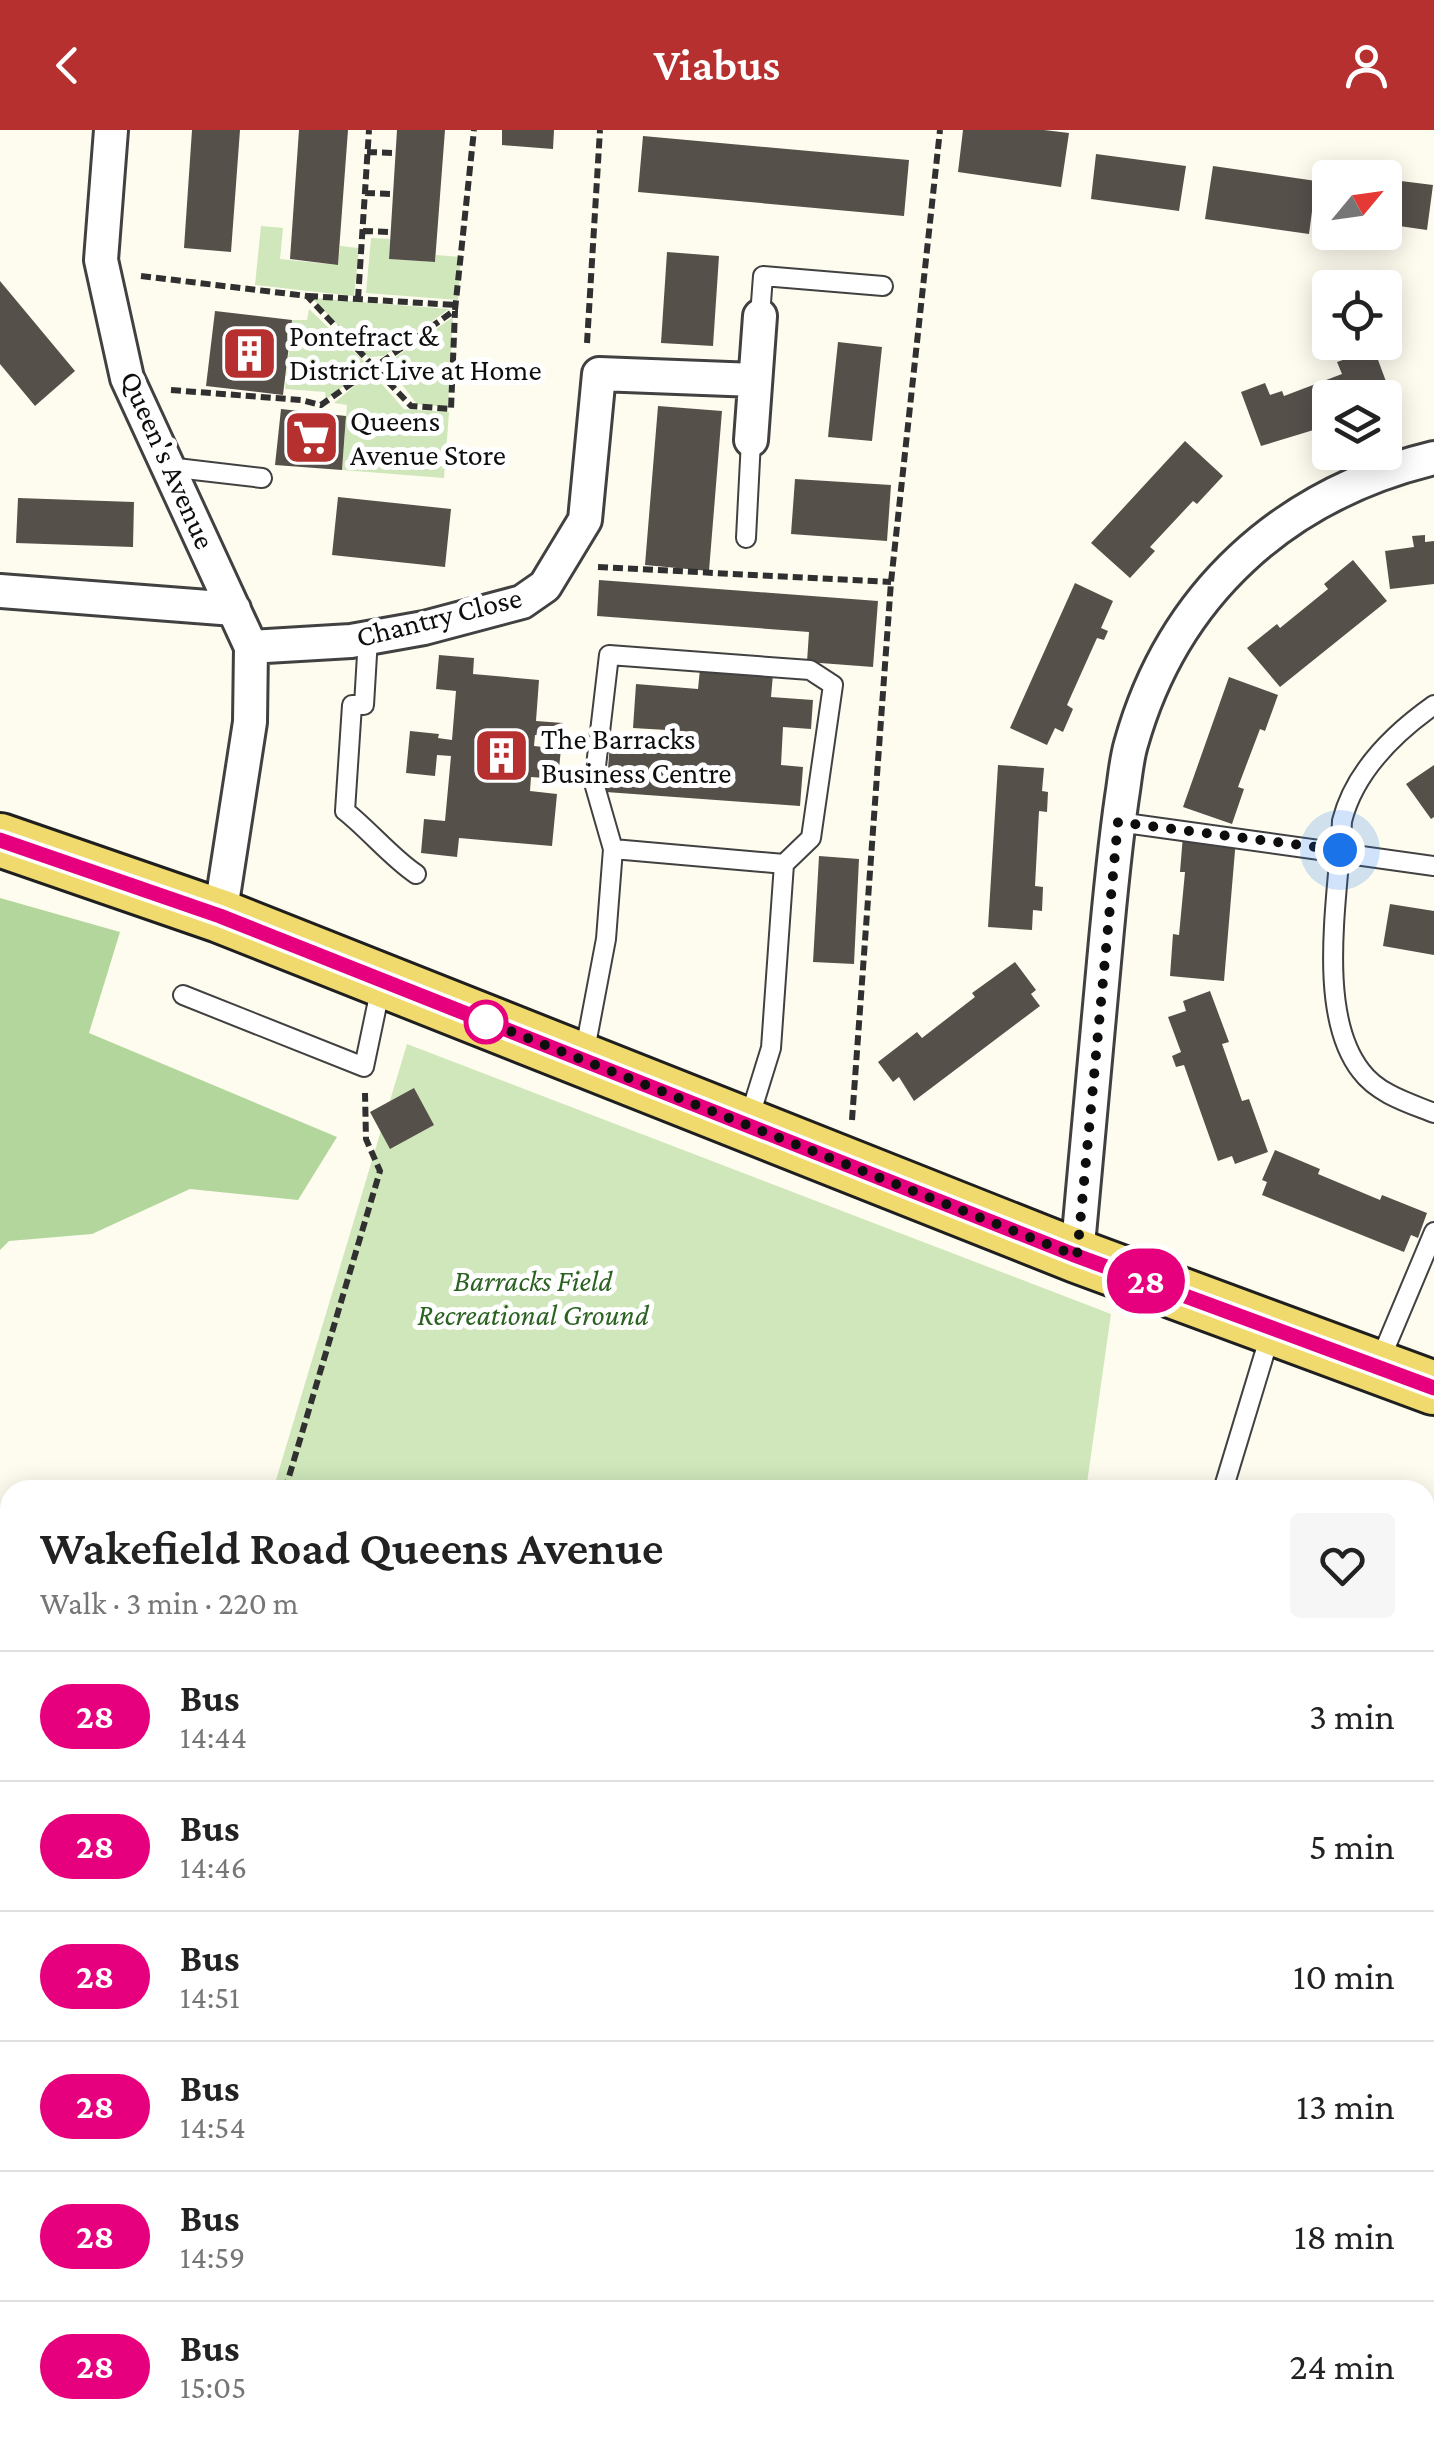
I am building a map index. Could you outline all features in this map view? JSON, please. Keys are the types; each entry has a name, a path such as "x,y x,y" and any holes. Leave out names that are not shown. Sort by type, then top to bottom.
{"main road":[{"path":"0,840 220,916 1077,1256 1434,1388"}],"street":[{"name":"Queen's Avenue","path":"103,134 101,260 127,378 251,647 250,722 220,916"},
{"path":"751,440 760,316"},
{"path":"599,374 755,380"},
{"name":"Chantry Close","path":"251,647 368,638 424,628 522,602 545,586 585,520 599,374"},
{"path":"1077,1256 1118,822 1130,746 1156,677 1194,610 1256,543 1296,513 1336,491 1391,468 1434,458"},
{"path":"0,591 234,608"}],"lane":[{"path":"760,316 763,276 882,286"},
{"path":"746,538 751,440"},
{"path":"168,467 262,478"},
{"path":"368,638 364,705 352,704 345,810 416,874"},
{"path":"583,1060 606,939 612,849 594,783 609,655 810,670 833,685 811,838 784,864 771,1048 747,1126"},
{"path":"1434,706 1418,716 1355,783 1342,821 1332,988 1348,1052 1362,1074 1389,1094 1434,1113"},
{"path":"1118,822 1434,866"},
{"path":"612,849 784,864"},
{"path":"184,995 364,1067 382,980"},
{"path":"1378,1366 1434,1232"},
{"path":"1226,1480 1272,1327"}],"path":[{"path":"358,299 369,130"},
{"path":"307,296 410,406 451,409 455,308 474,130"},
{"path":"599,374 586,347 600,130"},
{"path":"849,1166 891,582 940,130"},
{"path":"368,152 395,153"},
{"path":"364,193 392,194"},
{"path":"362,231 390,232"},
{"path":"141,276 307,296 455,308"},
{"path":"170,390 321,404 455,308"},
{"path":"560,566 891,582"},
{"path":"288,1480 380,1171 366,1139 364,1067"}],"green space":[{"path":"261,226 283,228 280,259 338,265 340,246 359,248 354,296 255,285"},
{"path":"371,238 390,239 389,259 435,262 436,255 461,257 458,300 366,293"},
{"path":"312,298 449,309 384,356 368,357"},
{"path":"309,309 369,366 326,400 325,392 285,389 292,320 307,320"},
{"path":"453,317 448,407 417,404 386,364"},
{"path":"371,372 404,409 449,412 444,478 342,470 347,405 334,403"},
{"path":"0,898 120,932 89,1033 337,1137 298,1200 190,1189 92,1234 9,1241 0,1250"},
{"name":"Barracks Field Recreational Ground","path":"407,1044 1111,1314 1087,1480 276,1480"}],"building":[{"path":"192,130 240,130 231,252 184,248"},
{"path":"299,130 348,130 338,265 290,259"},
{"path":"397,130 445,130 435,262 389,259"},
{"path":"502,130 554,130 553,149 502,145"},
{"path":"963,130 1069,133 1061,187 958,172"},
{"path":"643,136 909,160 904,216 638,192"},
{"path":"1096,154 1186,166 1179,211 1091,199"},
{"path":"1213,166 1312,180 1309,234 1205,219"},
{"path":"1402,181 1433,185 1427,230 1402,226"},
{"path":"667,252 719,256 713,346 661,343"},
{"path":"0,281 75,371 35,406 0,364"},
{"name":"Pontefract & District Live at Home","path":"215,311 292,320 283,395 206,386"},
{"path":"838,342 882,347 872,441 828,437"},
{"path":"1378,360 1385,380 1326,380 1342,374 1337,362"},
{"path":"1265,383 1270,395 1282,391 1284,396 1312,385 1312,430 1261,446 1241,392"},
{"path":"658,406 722,411 709,571 645,565"},
{"name":"Queens Avenue Store","path":"281,409 346,416 342,470 275,465"},
{"path":"1185,441 1223,476 1150,547 1155,551 1130,578 1091,543"},
{"path":"795,479 891,485 887,541 791,534"},
{"path":"338,497 451,509 445,567 332,555"},
{"path":"18,498 134,502 133,547 16,543"},
{"path":"1425,535 1425,542 1434,541 1434,584 1390,589 1385,551 1414,547 1412,536"},
{"path":"1353,560 1387,601 1280,687 1247,648 1277,624 1280,628 1328,589 1324,584"},
{"path":"599,580 878,601 873,667 807,662 809,632 597,616"},
{"path":"1075,583 1113,601 1101,628 1108,631 1104,640 1097,638 1067,705 1073,709 1063,732 1055,728 1047,745 1010,728"},
{"name":"The Barracks Business Centre","path":"439,655 474,658 473,674 539,680 536,721 563,723 562,738 535,735 534,746 561,749 558,779 531,777 530,791 557,794 552,846 459,838 457,857 421,853 424,819 445,821 451,756 437,755 435,776 406,773 410,731 439,734 438,738 452,740 456,691 436,689"},
{"path":"700,669 773,674 771,697 813,700 811,729 783,727 781,765 803,767 800,806 606,792 610,744 682,750 683,731 633,728 636,684 698,689"},
{"path":"1229,677 1278,695 1238,787 1244,789 1232,824 1183,807"},
{"path":"998,765 1044,768 1042,791 1048,792 1047,812 1039,811 1035,886 1043,887 1042,911 1033,910 1032,930 988,927"},
{"path":"1434,765 1434,817 1431,819 1406,784"},
{"path":"1183,835 1236,839 1224,981 1170,976 1173,934 1179,935 1185,872 1180,872"},
{"path":"819,856 859,859 854,964 813,962"},
{"path":"1390,904 1434,911 1434,955 1383,946"},
{"path":"1015,962 1036,990 1031,994 1040,1006 914,1101 899,1077 893,1082 878,1062 917,1032 922,1038 975,997 972,993"},
{"path":"1210,991 1229,1042 1222,1044 1242,1101 1249,1099 1268,1152 1235,1164 1232,1156 1218,1161 1184,1065 1176,1067 1172,1056 1181,1052 1168,1017 1186,1011 1183,1001"},
{"path":"414,1088 434,1125 390,1149 370,1112"},
{"path":"1275,1150 1320,1169 1318,1174 1380,1200 1382,1195 1427,1213 1418,1238 1411,1235 1404,1252 1262,1195 1267,1182 1262,1180"}],"bus line":[{"name":"28","path":"0,840 220,916 1077,1256 1434,1388"}],"place":[{"name":"Pontefract & District Live at Home","path":"250,353"},
{"name":"Queens Avenue Store","path":"311,438"},
{"name":"The Barracks Business Centre","path":"502,756"}],"route":[{"path":"486,1022 482,1020 1077,1256 1118,822 1340,850"}]}
